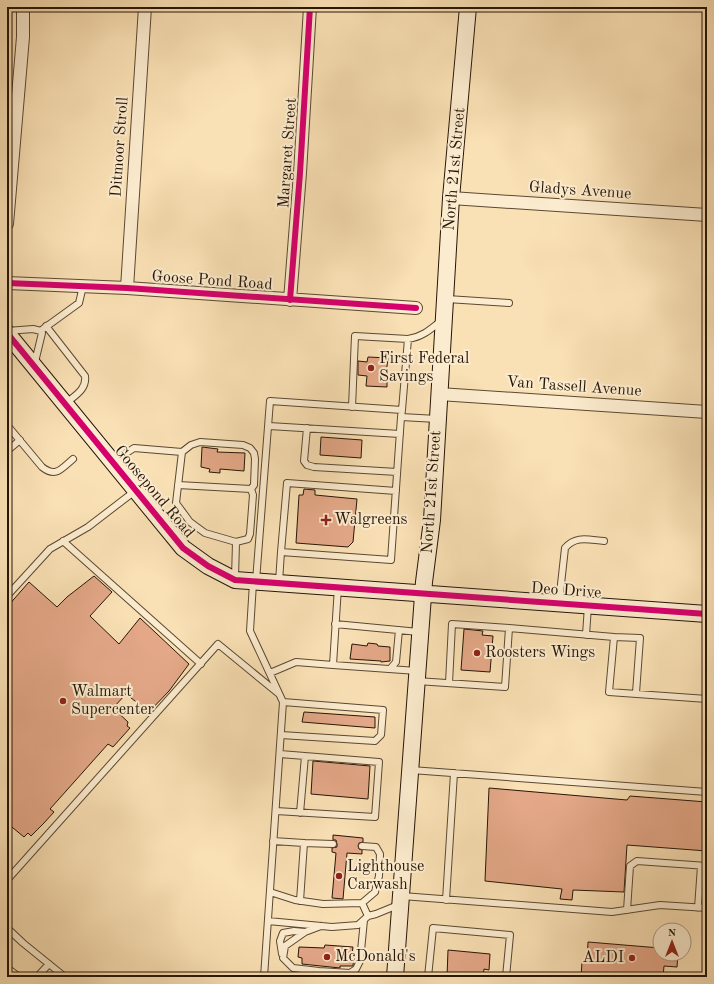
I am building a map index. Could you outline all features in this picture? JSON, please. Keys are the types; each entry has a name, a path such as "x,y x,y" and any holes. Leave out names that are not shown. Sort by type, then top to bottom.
{"main road":[{"name":"North 21st Street","path":"395,977 424,594 432,520 451,198 468,7"},
{"name":"Goosepond Road","path":"7,332 112,463 183,548 208,566 235,580 424,594"},
{"name":"Deo Drive","path":"424,594 707,614"}],"street":[{"path":"7,224 23,37 24,7"},
{"name":"Ditmoor Stroll","path":"127,288 145,7"},
{"name":"Margaret Street","path":"290,300 300,173 310,7"},
{"name":"Gladys Avenue","path":"451,198 707,216"},
{"name":"Goose Pond Road","path":"7,283 127,288 416,308"},
{"name":"Van Tassell Avenue","path":"439,394 707,412"}],"lane":[{"path":"34,366 42,333 41,331 79,303 83,286"},
{"path":"445,299 509,303"},
{"path":"352,407 355,336 408,339 416,338 426,333 444,318"},
{"path":"46,326 85,376 86,381 84,388 65,404"},
{"path":"7,332 33,329 41,331"},
{"path":"281,552 391,560 408,339"},
{"path":"264,977 283,702 250,631 270,401 402,410"},
{"path":"401,417 437,419"},
{"path":"7,424 42,467 48,472 58,472 72,459"},
{"path":"268,426 400,434"},
{"path":"307,428 304,460 307,465 314,467 397,472"},
{"path":"7,451 20,440"},
{"path":"112,463 134,448 182,452 191,445 200,442 243,445 250,448 254,452 255,459 254,485 251,490 253,495 250,534 248,539 236,542 205,533 190,522 176,503 182,452"},
{"path":"279,583 287,483 396,491"},
{"path":"178,486 251,490"},
{"path":"7,596 50,549 88,527 135,491"},
{"path":"559,604 565,548 570,542 579,539 604,541"},
{"path":"63,541 201,664"},
{"path":"235,580 236,542"},
{"path":"333,665 338,588"},
{"path":"586,634 588,606"},
{"path":"335,624 421,632"},
{"path":"449,683 452,624 640,638 636,693"},
{"path":"270,673 296,662 390,669 449,683 505,687 509,628"},
{"path":"390,669 396,662 399,630"},
{"path":"614,637 609,692 707,699"},
{"path":"7,880 218,644 280,694"},
{"path":"281,735 375,741 381,735 382,710 283,702"},
{"path":"276,811 374,817 379,762 280,754"},
{"path":"300,813 305,756"},
{"path":"410,770 707,792"},
{"path":"446,900 454,773"},
{"path":"273,841 333,844"},
{"path":"300,901 304,843"},
{"path":"270,892 300,901 323,904 362,903 375,892 379,876 380,854 376,847 362,846"},
{"path":"627,910 630,866 637,861 704,866 698,908"},
{"path":"268,921 332,927 358,925 366,918 401,900 446,900 612,912 660,905 707,908"},
{"path":"305,932 294,931 283,933 280,941 282,956 293,968 350,973 356,969 360,961 366,918 362,903"},
{"path":"282,956 285,946 305,932 321,926"},
{"path":"7,928 65,977"},
{"path":"428,977 433,928 510,936 506,977"},
{"path":"37,977 49,964"},
{"path":"7,968 19,977"}],"building":[{"name":"First Federal Savings","path":"368,357 388,358 386,374 387,387 366,386 367,376 358,375 358,361 367,362"},
{"path":"321,437 362,440 361,458 320,455"},
{"path":"202,447 218,449 217,452 245,453 244,471 220,469 220,473 209,472 210,469 201,467"},
{"name":"Walgreens","path":"304,489 315,490 315,495 357,499 353,542 348,547 296,543 299,495 303,495"},
{"name":"Walmart Supercenter","path":"94,576 112,592 90,616 119,644 140,618 189,664 169,691 149,712 126,694 113,708 128,722 127,726 130,728 113,747 108,744 50,809 54,812 31,836 28,833 24,837 7,823 7,607 29,582 57,607 67,597"},
{"name":"Roosters Wings","path":"464,629 483,631 482,635 493,636 490,672 461,670"},
{"path":"368,643 390,647 390,661 381,662 350,659 352,644 367,646"},
{"path":"304,712 375,717 375,728 302,722"},
{"path":"313,761 370,766 368,799 311,794"},
{"path":"489,788 627,800 630,796 707,802 707,851 627,845 624,892 573,890 572,900 560,899 562,889 485,881"},
{"name":"Lighthouse Carwash","path":"333,835 363,838 363,842 359,843 358,846 359,849 362,850 362,854 347,853 343,899 332,898 336,853 332,852 332,848 337,847 336,840 333,840"},
{"name":"ALDI","path":"588,942 652,947 652,962 677,962 677,967 664,966 663,977 581,977 582,962 587,962"},
{"name":"McDonald's","path":"325,945 353,947 353,966 340,966 340,968 302,964 302,958 298,957 299,947 324,948"},
{"path":"448,950 490,954 489,970 484,969 483,977 447,977"}],"cycle path":[{"path":"290,300 300,173 310,7"},
{"path":"7,283 127,288 416,308"},
{"path":"7,333 183,548 208,566 235,580 707,614"}],"place":[{"name":"First Federal Savings","path":"371,368"},
{"name":"Walgreens","path":"326,520"},
{"name":"Roosters Wings","path":"477,653"},
{"name":"Walmart Supercenter","path":"63,701"},
{"name":"Lighthouse Carwash","path":"339,876"},
{"name":"McDonald's","path":"327,957"},
{"name":"ALDI","path":"632,958"}]}
